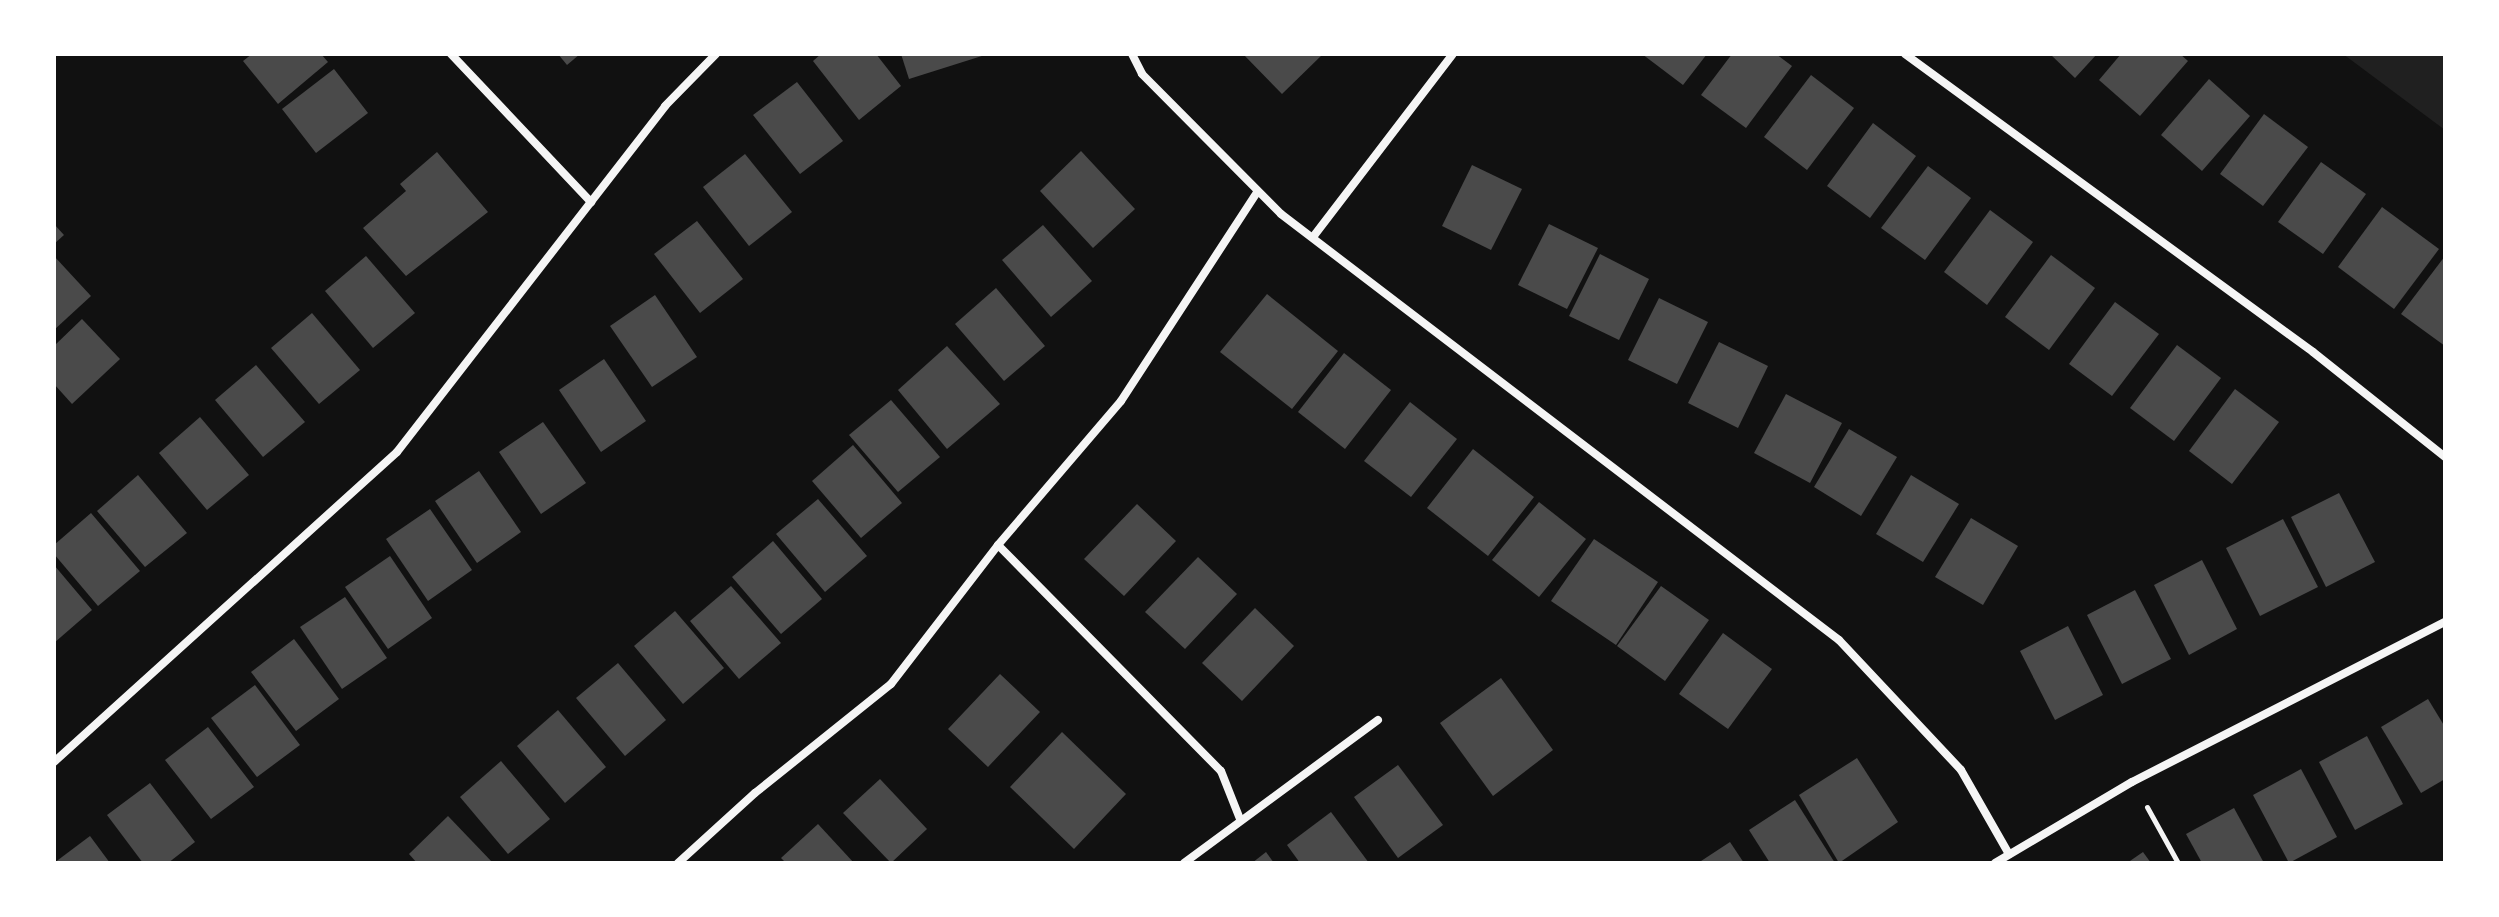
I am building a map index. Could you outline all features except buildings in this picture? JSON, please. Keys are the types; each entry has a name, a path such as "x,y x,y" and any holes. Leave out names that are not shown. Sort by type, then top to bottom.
{"street":[{"path":"451,54 591,202"},
{"path":"54,762 397,452 665,106 716,54"},
{"path":"1132,54 1142,74 1257,192 1839,640 1961,770 2009,854"},
{"path":"1313,237 1453,54"},
{"path":"1905,54 2313,352 2445,457"},
{"path":"678,863 755,793 891,684 998,545 1121,401 1257,192"},
{"path":"998,545 1221,771 1240,819"},
{"path":"1995,863 2132,782 2445,622"},
{"path":"1184,863 1378,720"}],"path":[{"path":"2132,782 2178,863"}],"shaded area":[{"path":"2343,54 2445,54 2445,130"}]}
